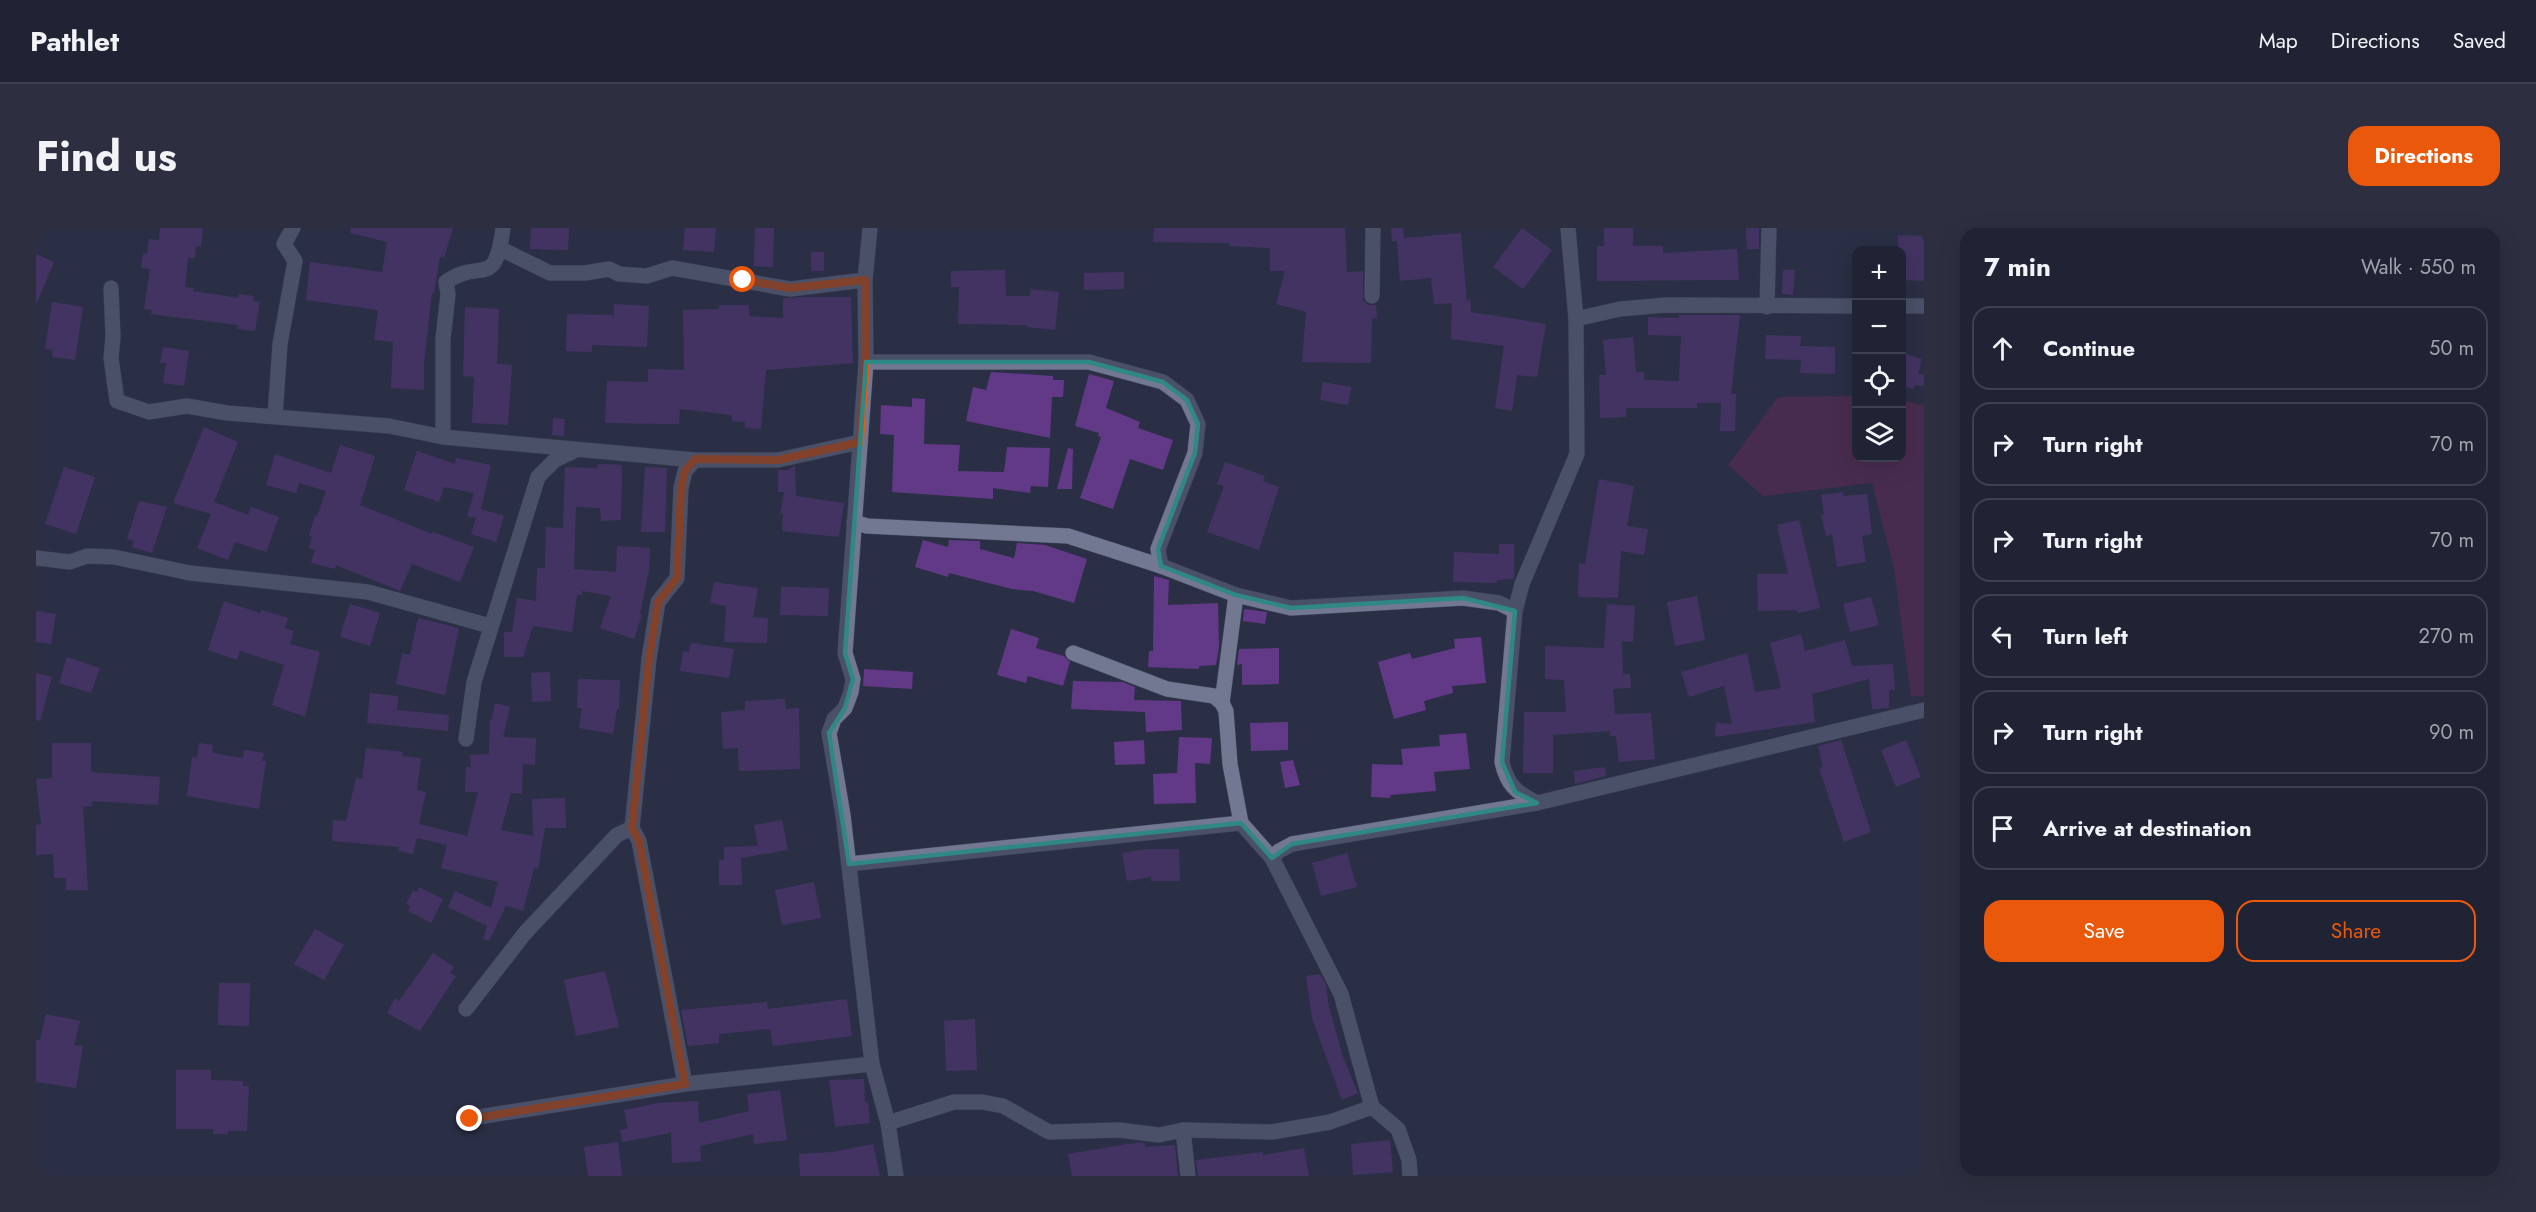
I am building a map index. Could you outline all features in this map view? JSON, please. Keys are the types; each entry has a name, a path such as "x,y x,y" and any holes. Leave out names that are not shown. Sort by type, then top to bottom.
{"street":[{"path":"275,416 280,344 295,261 284,244 292,228"},
{"path":"443,437 443,339 448,294 446,282 454,276 491,266 499,258 504,228"},
{"path":"870,228 865,280 866,362 845,653 853,679 845,708 834,719 829,733 849,864 872,1064 888,1123 896,1176"},
{"path":"1372,228 1372,296"},
{"path":"1537,803 1515,792 1506,779 1502,762 1515,611 1522,584 1577,454 1576,319 1568,228"},
{"path":"1767,307 1768,228"},
{"path":"501,249 550,273 585,273 609,269 619,273 647,276 672,268 790,288 865,280"},
{"path":"111,288 113,336 111,358 117,401 149,412 187,406 227,413 389,426 443,437 695,459 778,460 860,442"},
{"path":"1576,319 1620,309 1666,304 1767,307 1852,306"},
{"path":"1906,306 1924,306"},
{"path":"866,362 1089,362 1163,382 1187,400 1198,424 1195,453 1158,549 1161,566"},
{"path":"466,740 474,682 538,477 555,459 579,448"},
{"path":"685,1084 639,841 632,828 649,659 658,602 677,578 681,488 685,471 695,459"},
{"path":"854,522 867,526 1068,536 1161,566 1236,595 1292,608 1463,598 1499,603 1515,611"},
{"path":"36,558 70,562 87,556 114,557 190,573 368,592 490,626"},
{"path":"1222,703 1236,595"},
{"path":"1073,653 1167,689 1214,696 1222,703 1226,711 1230,764 1240,823 1272,858 1341,994 1372,1107 1398,1129 1409,1160 1410,1176"},
{"path":"1272,858 1292,844 1537,803 1924,710"},
{"path":"849,864 1240,823"},
{"path":"466,1009 525,933 618,835 632,828"},
{"path":"466,1119 685,1084 872,1064"},
{"path":"888,1123 954,1102 982,1102 1003,1106 1049,1132 1119,1130 1159,1135 1182,1130 1272,1132 1330,1122 1372,1107"},
{"path":"1182,1130 1188,1176"}],"highlighted area":[{"path":"866,362 1089,362 1163,382 1187,400 1198,424 1195,453 1158,549 1161,566 1236,595 1291,608 1463,598 1515,611 1502,762 1515,792 1537,803 1292,844 1272,858 1241,823 849,864 829,733 845,708 853,679 845,653"}],"shaded area":[{"path":"1852,396 1852,462 1906,462 1906,402 1924,405 1924,696 1911,696 1894,568 1872,483 1763,496 1728,465 1778,397"}],"building":[{"path":"160,228 203,228 201,247 196,246 195,258 188,258 185,287 194,288 193,291 238,298 239,294 254,296 253,301 260,302 255,331 237,329 238,325 151,314 152,310 144,309 150,269 141,268 143,253 147,254 149,239 159,240"},
{"path":"351,228 453,228 444,258 440,257 434,294 432,293 424,362 424,390 391,388 393,342 374,340 378,310 306,300 310,262 382,272 387,242 350,233"},
{"path":"531,228 569,228 568,250 530,249"},
{"path":"685,228 716,228 714,252 683,250"},
{"path":"755,228 774,228 773,267 754,266"},
{"path":"1154,228 1345,228 1347,272 1363,271 1363,300 1368,305 1376,305 1377,318 1372,318 1371,363 1302,362 1306,312 1276,304 1285,271 1270,271 1270,248 1229,246 1229,243 1153,242"},
{"path":"1391,228 1403,228 1404,238 1461,233 1467,302 1470,298 1471,312 1546,324 1537,377 1517,375 1512,411 1495,408 1504,346 1451,339 1452,303 1434,304 1431,278 1400,281 1397,241 1392,241"},
{"path":"1522,228 1552,250 1523,289 1493,267"},
{"path":"1604,228 1633,228 1633,246 1663,246 1663,253 1737,249 1739,280 1597,281 1597,246 1604,246"},
{"path":"1746,228 1759,228 1759,249 1747,249"},
{"path":"1898,235 1924,236 1924,281 1906,280 1906,246 1898,246"},
{"path":"811,252 824,252 824,271 811,271"},
{"path":"36,254 54,262 36,305"},
{"path":"1005,270 1006,296 1030,296 1031,289 1059,292 1055,330 1027,327 1027,325 958,324 959,287 951,287 951,271"},
{"path":"1783,270 1795,270 1793,295 1782,294"},
{"path":"1124,272 1124,289 1084,290 1084,273"},
{"path":"851,297 853,363 766,370 761,429 745,428 745,422 732,421 732,415 680,409 679,424 605,423 607,381 648,382 648,369 684,370 683,310 719,309 719,305 749,305 749,316 783,318 783,298"},
{"path":"52,302 83,307 75,360 52,357 53,350 45,349"},
{"path":"614,304 649,306 647,347 592,345 592,352 566,351 567,314 614,315"},
{"path":"465,307 499,309 497,364 512,365 508,425 472,423 474,377 463,376"},
{"path":"1679,315 1740,315 1731,394 1736,394 1735,431 1720,431 1721,403 1697,403 1697,408 1626,408 1626,417 1600,418 1599,375 1606,375 1603,340 1633,337 1636,372 1644,372 1644,380 1679,381 1681,336 1648,335 1648,317 1679,318"},
{"path":"1766,335 1801,336 1800,346 1835,347 1835,374 1800,373 1801,360 1765,359"},
{"path":"163,347 189,351 184,386 163,383 166,363 160,363"},
{"path":"1906,354 1922,359 1918,374 1924,374 1924,386 1915,385 1913,389 1906,387"},
{"path":"991,372 1053,376 1053,380 1064,380 1063,397 1052,397 1050,438 966,421 973,387 986,390"},
{"path":"1089,374 1114,381 1106,408 1140,422 1138,428 1173,440 1163,470 1130,459 1113,509 1080,498 1101,437 1098,436 1099,433 1075,426"},
{"path":"1323,382 1351,387 1348,405 1320,400"},
{"path":"912,398 925,399 924,444 960,445 958,471 1004,472 1007,447 1050,448 1048,487 1031,486 1030,493 993,488 993,499 892,492 894,435 880,434 881,405 912,407"},
{"path":"553,418 565,419 564,436 552,435"},
{"path":"204,427 238,442 214,502 248,515 251,507 279,517 266,552 235,542 228,560 197,548 211,514 173,503"},
{"path":"340,445 375,456 360,505 432,534 433,532 474,547 460,582 412,564 400,591 336,565 335,569 311,563 315,550 309,548 312,537 309,536 315,515 317,516 326,491 299,483 296,493 266,485 275,454 331,473"},
{"path":"1068,448 1073,449 1072,489 1057,489"},
{"path":"417,451 455,464 456,458 491,465 481,509 504,516 496,542 471,534 476,518 467,516 474,493 444,487 439,502 404,490"},
{"path":"1225,462 1265,476 1263,481 1279,487 1259,550 1207,532 1224,486 1217,484"},
{"path":"598,464 622,465 621,520 601,521 600,508 576,507 574,569 616,572 617,546 650,548 649,570 640,614 642,615 634,639 600,628 611,596 582,591 582,595 577,595 572,632 533,626 523,657 504,657 504,632 512,632 517,598 536,601 537,568 545,568 546,527 563,528 565,467 597,468"},
{"path":"795,466 796,496 844,503 839,537 782,531 783,514 780,514 784,492 778,492 778,470 788,470"},
{"path":"64,467 95,477 76,534 45,524"},
{"path":"645,467 667,468 665,532 641,532"},
{"path":"1599,479 1634,486 1627,526 1648,529 1644,555 1621,551 1618,598 1578,597 1579,563 1585,564"},
{"path":"1843,492 1843,496 1867,494 1872,534 1862,536 1866,562 1837,567 1832,534 1826,536 1821,515 1824,515 1821,495"},
{"path":"139,501 167,507 152,553 132,547 134,541 127,539"},
{"path":"1799,520 1820,608 1798,613 1797,610 1758,611 1757,574 1788,574 1777,525"},
{"path":"923,540 948,547 949,540 980,541 980,549 1014,558 1017,543 1045,545 1087,559 1074,603 1033,591 1012,589 949,573 948,577 915,567"},
{"path":"1499,544 1514,544 1514,579 1497,580 1497,583 1453,582 1454,552 1499,554"},
{"path":"1154,576 1169,580 1168,605 1218,603 1219,647 1216,665 1199,666 1199,669 1148,667 1149,651 1153,651"},
{"path":"714,582 758,588 753,617 768,618 767,643 724,642 726,606 710,603"},
{"path":"781,587 829,588 828,616 780,615"},
{"path":"1697,596 1705,640 1675,646 1667,602"},
{"path":"1871,597 1879,625 1850,632 1843,604"},
{"path":"224,601 260,613 261,610 288,618 285,628 294,631 290,644 320,652 305,717 272,705 284,665 240,651 237,660 208,650"},
{"path":"350,604 380,613 370,646 340,637"},
{"path":"1607,604 1635,606 1633,642 1622,641 1623,674 1630,674 1631,688 1613,689 1615,714 1651,713 1655,759 1619,762 1616,736 1610,736 1610,731 1553,735 1553,773 1523,773 1524,712 1566,712 1564,680 1545,679 1545,646 1604,648"},
{"path":"1244,609 1267,612 1265,624 1243,621"},
{"path":"36,611 56,614 51,644 36,642"},
{"path":"418,618 459,628 445,695 396,684 402,653 410,655"},
{"path":"1011,629 1039,638 1036,648 1064,656 1070,662 1063,686 1028,676 1026,683 997,675"},
{"path":"1801,634 1805,651 1845,640 1852,666 1893,664 1895,690 1889,690 1889,708 1872,709 1869,679 1812,694 1815,722 1715,737 1716,723 1732,724 1724,686 1689,697 1681,672 1747,653 1755,692 1781,688 1770,643"},
{"path":"1481,637 1486,683 1452,686 1453,693 1424,701 1426,710 1394,719 1378,662 1410,653 1412,659 1455,648 1454,639"},
{"path":"691,643 734,649 729,678 680,671 683,651 689,652"},
{"path":"1279,648 1279,684 1242,685 1242,664 1237,665 1239,649"},
{"path":"67,657 100,668 91,693 59,683"},
{"path":"864,669 913,672 912,689 863,686"},
{"path":"550,672 551,701 532,702 531,673"},
{"path":"36,673 52,677 40,721 36,720"},
{"path":"578,679 620,680 619,709 617,709 613,734 579,728 582,708 577,708"},
{"path":"1073,681 1123,682 1135,687 1134,700 1181,701 1182,730 1146,732 1145,712 1071,709"},
{"path":"370,693 398,696 397,710 449,715 448,731 367,723"},
{"path":"785,699 786,709 799,708 800,769 739,771 738,748 723,749 721,712 745,710 745,701"},
{"path":"495,703 510,707 503,737 536,738 535,765 523,764 522,794 511,793 501,830 533,836 532,799 565,798 566,828 545,828 538,869 534,868 523,911 506,906 489,941 483,939 487,926 448,907 455,891 491,908 498,882 441,868 447,845 417,838 413,854 398,851 399,847 332,841 333,820 346,821 356,778 362,779 366,748 403,752 402,756 421,758 417,790 426,792 419,824 467,836 478,792 465,792 466,767 471,767 470,755 489,754 490,719 492,719"},
{"path":"1288,722 1288,750 1251,751 1250,723"},
{"path":"1466,733 1470,769 1434,772 1436,791 1391,795 1390,798 1371,797 1372,764 1403,765 1401,749 1440,746 1439,735"},
{"path":"1179,737 1212,738 1210,764 1195,763 1196,803 1154,804 1153,774 1177,773"},
{"path":"1144,740 1145,764 1115,765 1114,742"},
{"path":"1841,740 1871,832 1844,842 1819,768 1823,767 1818,746"},
{"path":"1906,740 1921,777 1896,787 1881,750"},
{"path":"52,743 91,743 91,772 160,777 158,805 92,801 92,806 83,807 88,890 66,890 66,878 54,878 53,854 36,855 36,825 41,824 36,779 52,778"},
{"path":"199,743 213,745 212,752 243,758 244,750 264,753 262,761 266,761 259,809 187,796 192,757 197,758"},
{"path":"1293,760 1300,785 1285,788 1280,762"},
{"path":"1605,767 1606,776 1575,784 1574,771"},
{"path":"782,820 788,850 741,858 742,885 719,885 719,860 724,860 724,847 758,846 754,825"},
{"path":"1146,849 1179,849 1180,881 1151,881 1151,877 1127,881 1122,853"},
{"path":"1347,853 1357,887 1321,896 1312,863"},
{"path":"814,882 821,918 782,925 775,890"},
{"path":"419,887 443,899 431,923 408,911 410,906 406,904 413,891 417,892"},
{"path":"315,929 344,945 324,980 294,964"},
{"path":"433,953 454,967 450,973 456,976 420,1031 387,1013 395,998 399,1001"},
{"path":"605,971 619,1027 576,1036 564,980"},
{"path":"1320,974 1326,985 1329,1007 1343,1057 1358,1093 1342,1100 1312,1018 1306,976"},
{"path":"219,983 250,983 249,1026 218,1025"},
{"path":"847,999 852,1036 773,1046 770,1029 719,1034 719,1043 688,1046 681,1010 767,1002 768,1009"},
{"path":"46,1014 80,1021 74,1045 83,1046 76,1088 36,1082 36,1040 40,1040"},
{"path":"975,1019 977,1070 946,1071 944,1021"},
{"path":"176,1070 211,1070 211,1080 243,1081 243,1086 249,1086 247,1131 213,1134 213,1129 176,1129"},
{"path":"864,1079 865,1102 868,1102 870,1123 835,1127 829,1080"},
{"path":"780,1090 787,1140 754,1144 753,1134 700,1146 701,1161 672,1163 671,1133 622,1142 620,1130 628,1129 624,1110 658,1103 698,1101 699,1123 749,1111 747,1094"},
{"path":"1390,1140 1393,1172 1353,1175 1351,1144"},
{"path":"618,1142 622,1176 588,1176 584,1147"},
{"path":"1145,1143 1146,1147 1175,1145 1178,1176 1072,1176 1068,1154"},
{"path":"873,1144 880,1176 800,1176 799,1154 832,1152"},
{"path":"1304,1148 1309,1176 1198,1176 1196,1160 1263,1152 1263,1155"}],"route":[{"path":"470,1119 685,1084 639,841 632,828 649,659 658,602 677,578 681,488 685,471 695,459 778,460 860,442 866,362 865,280 790,288 743,280"}]}
